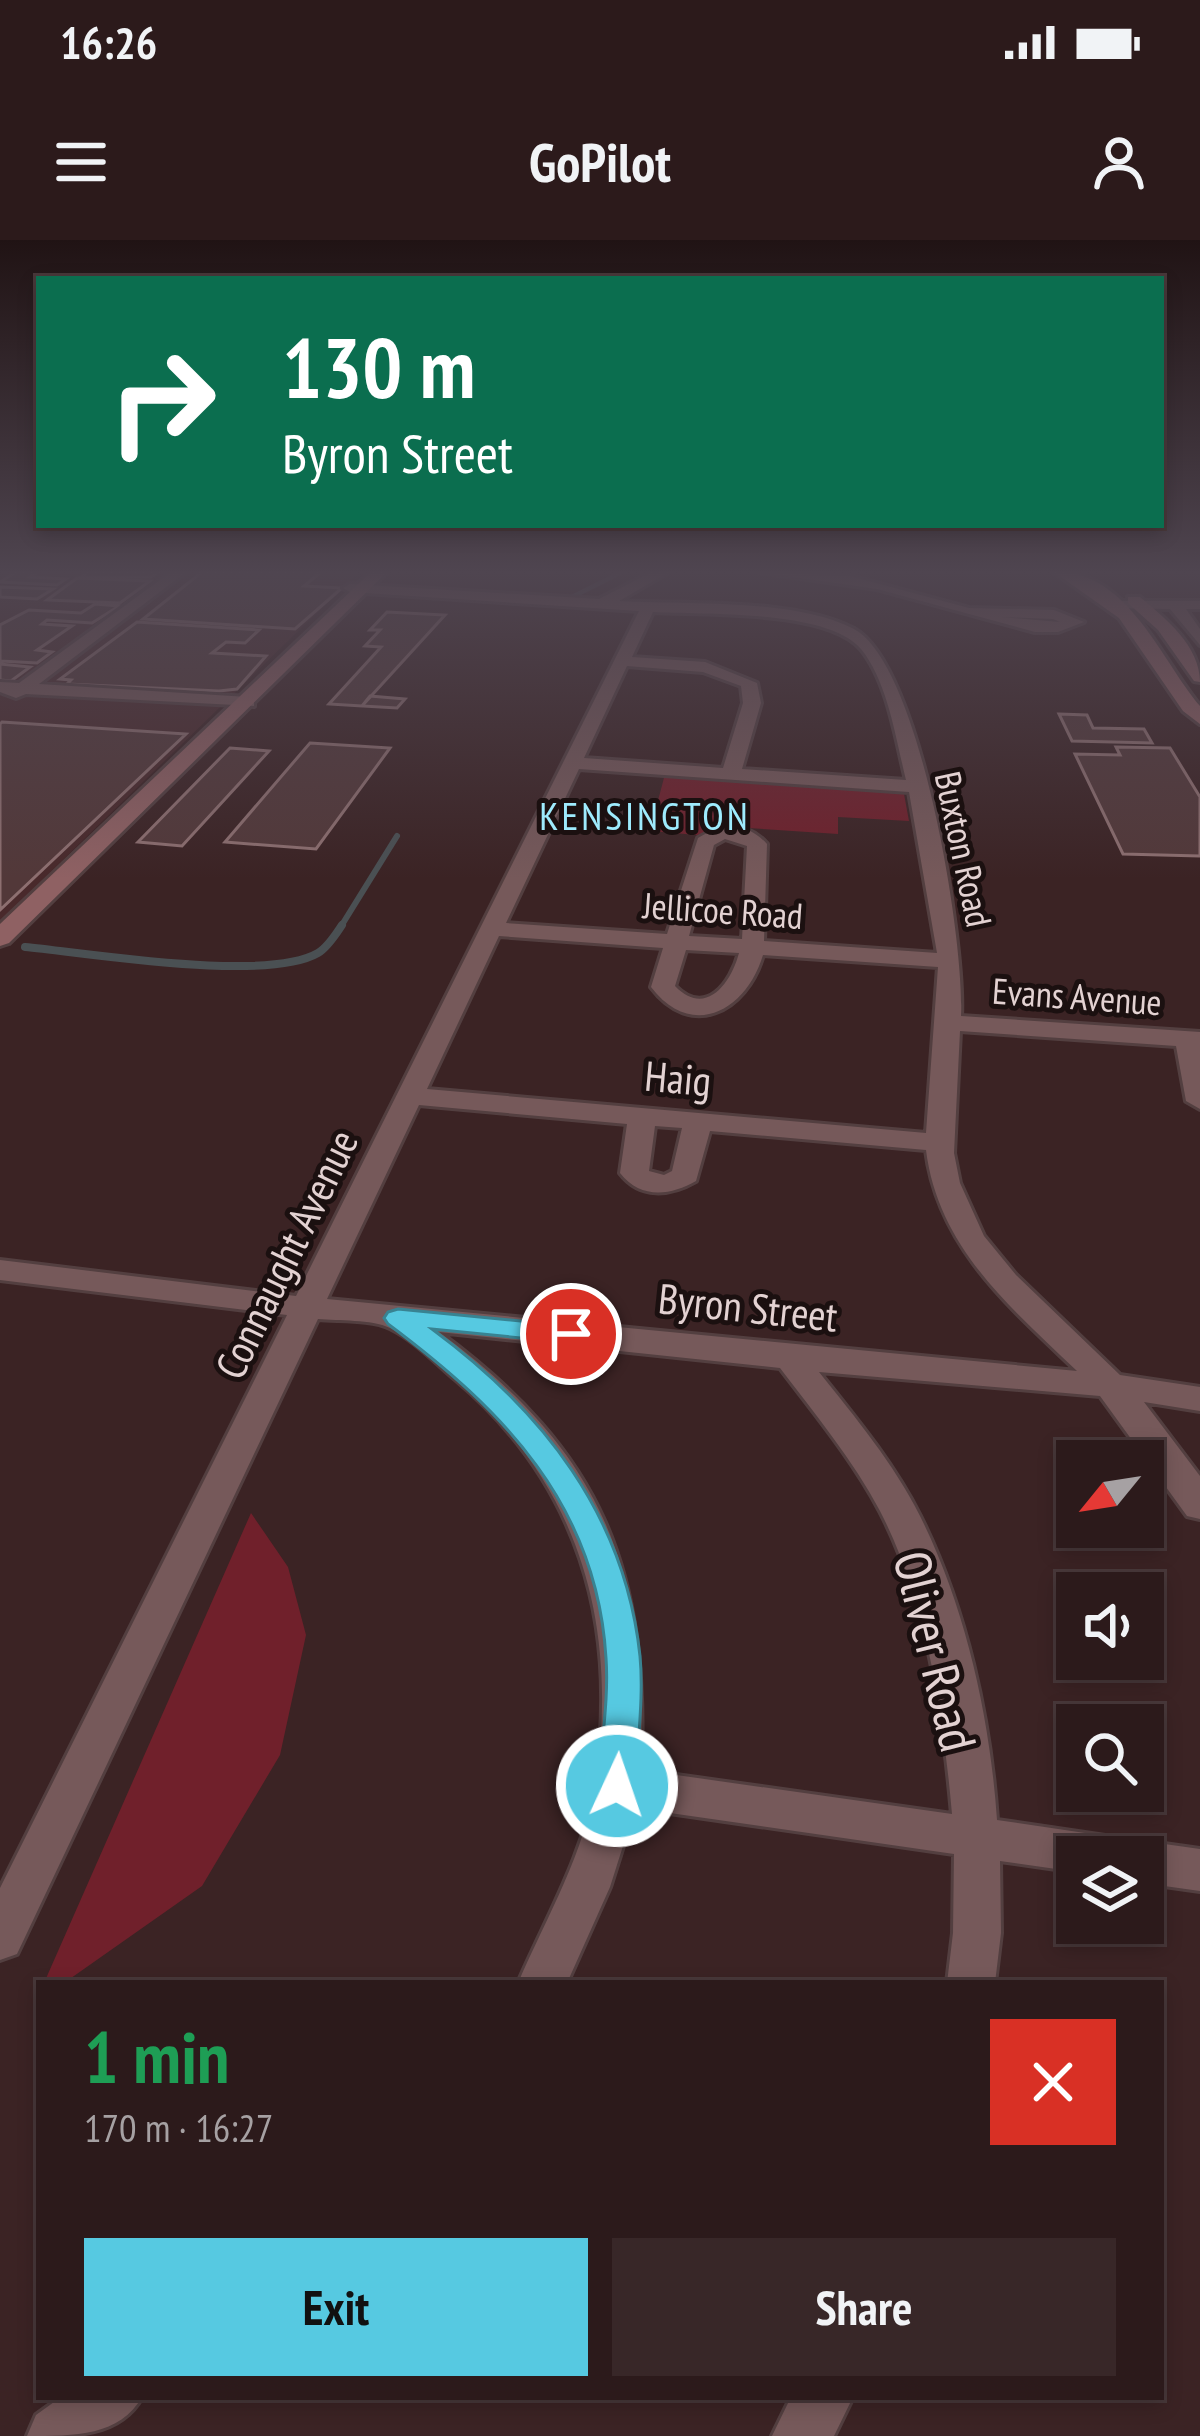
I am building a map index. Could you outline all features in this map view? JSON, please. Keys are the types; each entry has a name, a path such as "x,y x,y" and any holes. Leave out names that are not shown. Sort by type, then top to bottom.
{"main road":[{"path":"0,938 269,674"},
{"path":"1164,674 1200,718"},
{"path":"0,923 241,702"}],"street":[{"path":"0,705 41,674"},
{"name":"Connaught Avenue","path":"0,1938 615,674"},
{"path":"727,674 749,682 752,703 731,774"},
{"name":"Buxton Road","path":"883,674 942,891 950,961 939,1143 958,1217 992,1268 1110,1385 1171,1460 1200,1506"},
{"path":"0,687 241,702"},
{"path":"572,763 917,787"},
{"path":"714,835 750,837 757,844 752,948 737,997 702,1006 676,1001 664,991 675,943 705,842 714,835"},
{"name":"Jellicoe Road","path":"491,929 950,961"},
{"name":"Evans Avenue","path":"949,1023 1194,1040"},
{"path":"1194,1040 1200,1101"},
{"name":"Haig","path":"410,1096 939,1143"},
{"path":"642,1117 634,1173 659,1185 686,1175 698,1121"},
{"name":"Byron Street","path":"0,1270 398,1318 1110,1385 1200,1399"},
{"path":"398,1318 462,1366 521,1421 584,1512 604,1556 623,1658 617,1786 580,1904 543,1980"},
{"name":"Oliver Road","path":"788,1355 859,1448 901,1516 933,1593 954,1676 975,1837 979,1881 971,1980"},
{"path":"617,1786 1056,1849"},
{"path":"1164,1865 1200,1870"},
{"path":"57,2436 108,2400"},
{"path":"802,2436 822,2400"}],"shaded area":[{"path":"0,674 254,674 0,921"},
{"path":"665,774 895,789 904,794 909,821 838,817 838,834 732,827 697,835 650,831"},
{"path":"251,1513 288,1567 306,1635 280,1755 202,1886 68,1980 45,1980"}],"building":[{"path":"0,674 20,674 11,681 0,680"},
{"path":"66,674 250,674 237,689 219,691 67,684 71,680 60,679"},
{"path":"356,674 391,674 362,706 329,704"},
{"path":"370,696 405,699 397,708 362,706"},
{"path":"1059,714 1087,715 1093,728 1144,729 1152,743 1072,741"},
{"path":"0,724 186,734 0,910"},
{"path":"310,743 390,748 316,849 225,842"},
{"path":"1116,747 1170,748 1200,797 1200,856 1123,854 1075,754 1120,755"},
{"path":"230,748 269,751 182,846 138,842"}],"waterway":[{"path":"341,926 397,836"},
{"path":"25,947 176,964 259,966 318,953 341,926"}],"district":[{"name":"KENSINGTON","path":"645,815"}],"route":[{"path":"571,1334 398,1318 462,1366 521,1421 584,1512 604,1556 623,1658 617,1786"}]}
